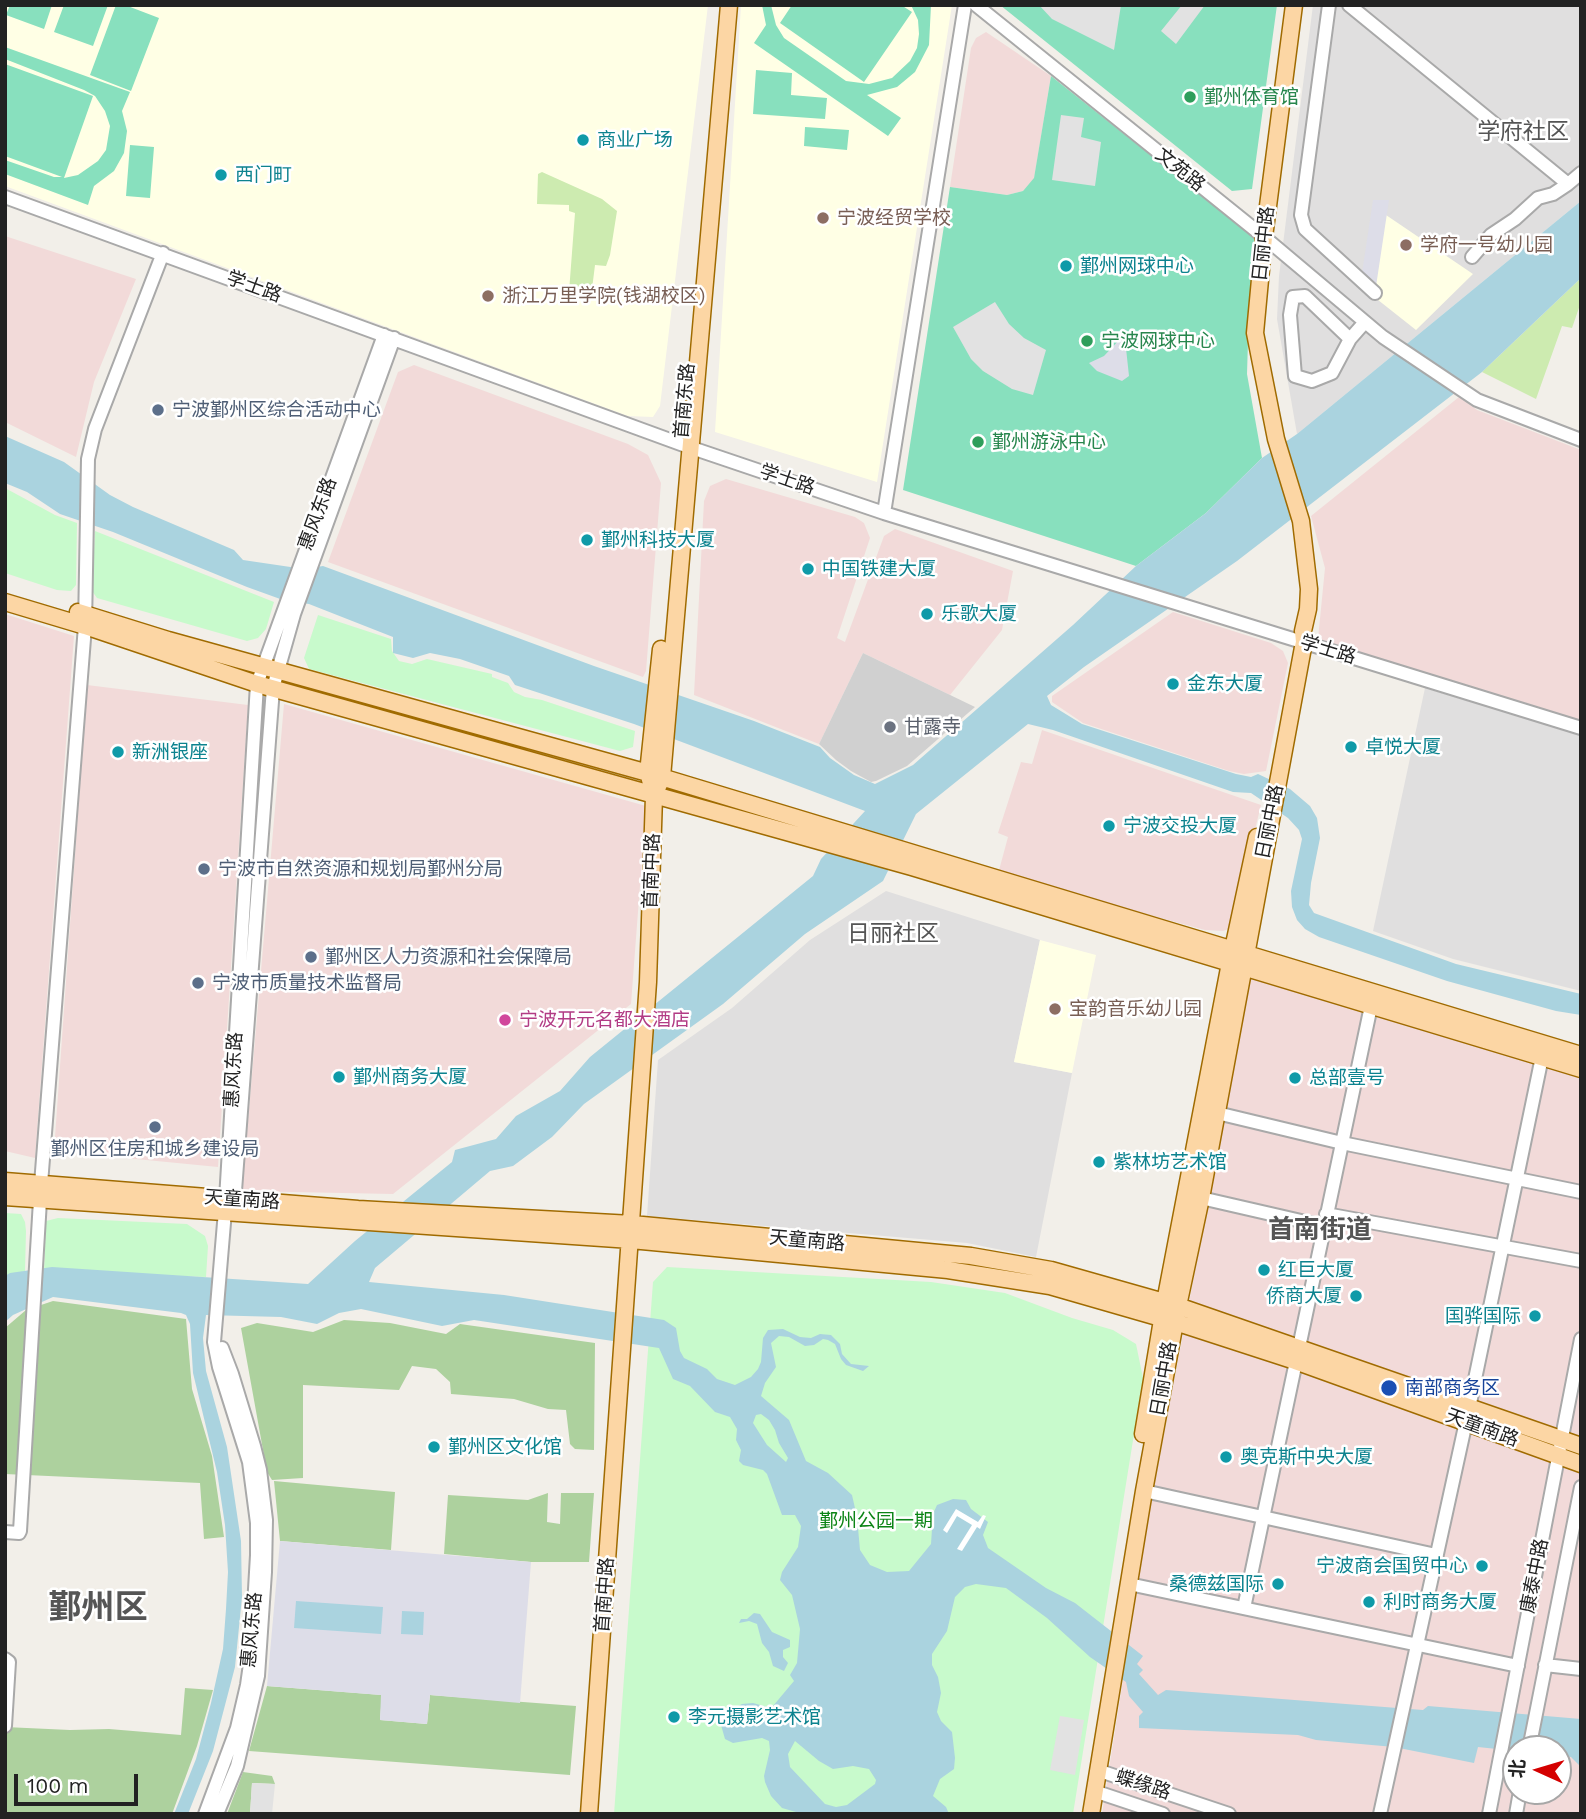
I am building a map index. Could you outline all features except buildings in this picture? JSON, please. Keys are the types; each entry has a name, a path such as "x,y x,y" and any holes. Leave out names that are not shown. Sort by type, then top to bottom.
{"main road":[{"name":"首南东路","path":"685,446 718,5"},
{"name":"首南东路","path":"657,770 652,744 664,680 729,5"},
{"name":"日丽中路","path":"1117,1634 1170,1312 1309,589 1301,521 1276,439 1255,333 1264,237 1294,5"},
{"path":"5,590 265,686 828,843 918,862 1238,958 1581,1055"},
{"path":"5,602 85,620 657,770 841,831 918,862"},
{"path":"657,770 664,680"},
{"name":"首南中路","path":"589,1814 648,982 657,770"},
{"name":"日丽中路","path":"1117,1634 1129,1584 1170,1312 1201,1198 1217,1113 1238,958"},
{"path":"1238,958 1371,1006 1581,1069"},
{"name":"天童南路","path":"5,1181 41,1192 229,1206 388,1224 631,1232"},
{"path":"5,1198 41,1192"},
{"name":"天童南路","path":"229,1206 454,1214 631,1232 971,1256 1051,1270 1560,1448 1581,1464"},
{"name":"天童南路","path":"1560,1448 1581,1446"},
{"path":"1083,1814 1097,1770 1117,1634"},
{"path":"1091,1814 1090,1790 1110,1679"}],"street":[{"path":"884,513 965,5"},
{"name":"文苑路","path":"976,5 1264,237 1383,337 1477,400 1581,440"},
{"path":"1329,5 1301,215 1305,229 1375,293"},
{"path":"1349,5 1568,184"},
{"path":"1472,257 1491,235 1515,219 1538,198 1553,194 1581,173"},
{"name":"学士路","path":"5,198 163,253 685,446 884,513 1186,607 1301,638 1581,728"},
{"path":"5,1532 20,1531 41,1192 85,620 88,458 95,429 163,253"},
{"path":"1350,339 1305,296 1293,297 1290,315 1296,376 1312,381 1332,373 1350,339 1365,321"},
{"name":"惠风东路","path":"205,1814 237,1728 247,1685 257,1555 257,1523 249,1462 219,1367 214,1342 219,1320 229,1206 265,686 289,611 389,336"},
{"path":"1244,1608 1371,1006"},
{"path":"1380,1814 1542,1057"},
{"path":"1217,1113 1342,1143 1581,1192"},
{"path":"1201,1198 1581,1261"},
{"name":"惠风东路","path":"217,1814 237,1766 258,1676 267,1520 260,1470 222,1349 219,1320"},
{"name":"康泰中路","path":"1489,1814 1581,1339"},
{"name":"康泰中路","path":"1531,1735 1581,1487"},
{"path":"1144,1491 1436,1555"},
{"path":"1129,1584 1518,1666"},
{"path":"5,1659 9,1662 5,1726"},
{"path":"1545,1665 1581,1669"},
{"name":"蝶缘路","path":"1097,1770 1229,1814"},
{"name":"蝶缘路","path":"1090,1790 1163,1814"}],"shaded area":[{"name":"浙江万里学院(钱湖校区)","path":"5,5 708,5 660,406 653,417 628,416 5,186"},
{"name":"宁波经贸学校","path":"741,5 952,5 877,482 715,432"},
{"path":"1039,5 1121,5 1114,50 1052,19"},
{"path":"1182,5 1205,5 1176,44 1161,31"},
{"path":"1313,5 1581,5 1581,201 1297,434 1277,319 1279,276"},
{"path":"986,32 1051,76 1034,179 1023,191 1007,195 950,187 971,48 976,38"},
{"path":"1061,115 1084,118 1081,137 1101,142 1095,186 1052,180"},
{"path":"1373,200 1389,200 1375,293 1361,280"},
{"name":"学府一号幼儿园","path":"1386,215 1473,274 1416,330 1373,296"},
{"path":"5,236 136,279 94,382 76,457 5,422"},
{"path":"995,302 1009,324 1024,338 1046,350 1033,395 1012,389 983,371 971,359 953,327"},
{"path":"1120,339 1125,339 1129,376 1122,381 1097,371 1089,363 1104,356"},
{"path":"414,365 628,444 648,455 661,483 646,671 643,677 328,562 398,372"},
{"path":"1459,397 1477,410 1581,450 1581,722 1318,639 1325,568 1311,516"},
{"path":"726,479 855,517 864,523 870,538 837,638 845,642 884,536 895,529 1013,571 1002,630 950,695 863,653 819,744 694,695 704,501 710,486"},
{"path":"1173,612 1271,643 1283,651 1288,663 1266,771 1244,774 1229,771 1083,723 1052,702 1052,696"},
{"path":"5,614 74,636 35,1158 5,1151"},
{"name":"甘露寺","path":"863,653 975,707 907,766 871,782 851,771 819,744"},
{"path":"87,685 248,705 218,1167 54,1151"},
{"path":"1425,688 1581,735 1581,991 1453,959 1373,931"},
{"path":"284,704 646,806 631,1004 393,1194 242,1191"},
{"path":"1042,730 1261,805 1231,928 1223,931 1205,930 998,874 1008,837 998,833 1021,762 1032,764"},
{"path":"886,891 1040,940 1014,1062 1072,1073 1036,1257 967,1243 647,1216 658,1060 732,1008 810,940"},
{"name":"宝韵音乐幼儿园","path":"1040,940 1096,955 1072,1073 1014,1062"},
{"name":"南部商务区","path":"1251,976 1581,1075 1581,1814 1102,1814 1149,1513"},
{"path":"280,1541 531,1562 520,1703 430,1695 427,1724 380,1720 381,1695 267,1686"},
{"path":"1060,1716 1084,1720 1075,1775 1050,1770"},
{"path":"252,1783 275,1784 272,1814 250,1814"}],"green space":[{"path":"10,5 52,5 44,29 6,15"},
{"path":"64,5 108,5 93,46 54,32"},
{"path":"116,5 125,5 159,18 131,91 90,75"},
{"path":"762,5 771,5 776,25 784,38 846,81 869,84 892,78 910,61 917,48 919,34 918,20 911,5 931,5 929,45 915,72 897,87 867,95 901,118 888,136 754,43 766,25"},
{"path":"792,5 901,5 912,12 864,82 780,23"},
{"name":"鄞州体育馆","path":"1000,5 1277,5 1252,189 1232,191"},
{"path":"5,47 130,92 122,111 127,131 124,153 114,171 94,186 88,205 5,174 5,160 54,177 62,177 5,156 5,64 93,96 64,178 78,175 98,161 106,150 110,126 105,111 95,96 5,59"},
{"path":"756,70 792,73 791,95 827,98 825,119 753,114"},
{"name":"宁波网球中心","path":"1051,76 1256,239 1249,308 1247,374 1262,458 1206,513 1136,566 903,490 950,187 1007,195 1023,191 1034,178"},
{"path":"805,127 849,130 847,150 804,146"},
{"path":"130,145 154,147 150,198 126,196"},
{"path":"542,172 602,199 617,211 610,255 606,266 595,265 592,289 569,292 575,213 569,211 569,205 537,204 538,174"},
{"path":"1581,278 1581,302 1572,328 1562,326 1536,399 1482,372"},
{"path":"5,488 55,515 77,523 76,585 71,591 57,590 5,573"},
{"path":"95,531 274,602 266,629 258,638 247,641 97,598 92,591"},
{"path":"318,615 391,639 392,651 399,661 412,664 427,659 492,674 492,677 508,683 514,692 525,697 542,700 635,731 633,747 620,751 309,669 304,658"},
{"path":"5,1213 21,1214 26,1231 25,1271 5,1278"},
{"path":"58,1218 187,1224 205,1236 208,1246 206,1277 44,1271 46,1221"},
{"name":"鄞州公园一期","path":"667,1267 931,1282 1005,1293 1113,1330 1136,1344 1143,1378 1073,1814 614,1814 653,1282"},
{"path":"53,1301 186,1319 192,1389 212,1456 224,1537 204,1539 200,1483 5,1474 5,1328 26,1310"},
{"path":"344,1320 390,1323 446,1334 460,1324 595,1343 594,1450 575,1449 570,1444 566,1410 548,1409 514,1399 451,1394 450,1382 436,1369 412,1366 399,1390 303,1385 303,1478 272,1480 267,1472 241,1328 257,1323 313,1332"},
{"path":"274,1481 395,1492 391,1550 280,1541"},
{"path":"548,1493 547,1522 560,1524 561,1493 594,1493 589,1562 531,1562 444,1554 448,1495 528,1500"},
{"path":"267,1686 382,1695 380,1720 427,1724 430,1695 576,1706 570,1775 249,1751"},
{"path":"185,1688 213,1690 197,1746 172,1814 5,1814 5,1727 109,1729 181,1735"},
{"path":"243,1772 272,1776 275,1784 252,1783 250,1814 227,1814"}],"water":[{"path":"1581,201 1581,278 1482,372 1237,561 1084,667 1047,696 1051,705 1082,724 1236,774 1251,777 1258,774 1290,789 1310,806 1317,818 1320,838 1309,905 1314,913 1456,964 1581,994 1581,1015 1556,1011 1447,981 1319,937 1305,929 1297,920 1292,907 1291,891 1302,839 1299,830 1288,818 1251,793 1233,792 1053,730 1028,724 916,814 883,881 805,934 723,1004 584,1104 552,1137 513,1166 490,1171 375,1268 369,1282 504,1295 664,1320 676,1328 684,1358 707,1369 717,1379 735,1385 751,1377 758,1369 763,1338 768,1330 783,1329 800,1337 811,1338 820,1334 831,1335 840,1344 842,1354 851,1364 869,1366 863,1371 846,1365 835,1344 828,1340 823,1339 814,1345 805,1346 789,1337 779,1336 771,1343 776,1367 765,1383 761,1396 789,1420 806,1461 828,1473 852,1495 860,1550 870,1565 887,1572 909,1571 931,1544 933,1514 937,1505 953,1499 966,1500 971,1509 988,1522 983,1535 988,1548 1046,1588 1075,1603 1143,1656 1137,1664 1143,1670 1139,1674 1158,1695 1166,1690 1423,1710 1428,1706 1581,1719 1581,1767 1572,1758 1572,1735 1502,1735 1502,1750 1478,1747 1474,1763 1394,1747 1316,1740 1298,1735 1139,1728 1139,1716 1143,1712 1129,1696 1126,1682 1090,1657 1047,1618 1006,1588 976,1584 965,1587 955,1597 947,1631 932,1654 932,1665 941,1693 937,1712 941,1721 952,1732 955,1758 954,1769 940,1779 933,1796 946,1807 949,1814 803,1814 782,1808 771,1796 765,1782 769,1741 762,1738 733,1743 725,1739 721,1725 724,1714 742,1704 773,1706 794,1681 790,1675 797,1663 800,1629 792,1595 780,1580 798,1547 801,1526 795,1515 782,1515 767,1474 739,1461 741,1450 736,1440 737,1429 730,1417 715,1412 690,1386 673,1379 659,1348 474,1320 442,1326 361,1309 339,1313 317,1324 281,1317 206,1315 203,1338 206,1371 227,1447 241,1541 242,1597 235,1667 213,1751 188,1814 174,1814 196,1759 211,1703 223,1649 228,1572 225,1525 217,1472 193,1373 190,1324 186,1315 181,1313 53,1297 13,1315 5,1322 5,1276 52,1267 308,1284 355,1241 452,1162 455,1150 496,1139 516,1116 560,1091 590,1057 813,876 821,859 865,811 634,724 515,685 509,676 460,659 430,653 413,658 393,653 393,637 309,604 283,600 247,587 113,532 60,514 27,492 5,483 5,436 64,462 110,495 133,507 234,550 243,560 304,569 323,566 820,747 830,758 854,775 875,784 913,765 1136,566 1206,513 1262,458 1297,434","holes":["761,1414 769,1420 788,1458 786,1462 767,1445 753,1423 756,1415","795,1741 833,1769 853,1766 869,1769 876,1780 875,1784 847,1805 836,1807 825,1804 790,1767 788,1754"]},
{"path":"296,1601 383,1607 381,1634 294,1628"},
{"path":"402,1611 424,1612 423,1635 401,1634"},
{"path":"754,1613 760,1614 772,1632 790,1640 790,1647 783,1650 783,1657 788,1663 784,1671 773,1666 757,1624 749,1621 739,1623 741,1619 747,1619"}],"pier":[{"path":"956,1509 978,1522 983,1515 986,1516 980,1529 977,1527 962,1551 957,1549 972,1525 957,1516 947,1533 943,1530"}],"place":[{"name":"鄞州体育馆","path":"1190,97"},
{"name":"商业广场","path":"583,140"},
{"name":"西门町","path":"221,175"},
{"name":"宁波经贸学校","path":"823,218"},
{"name":"学府一号幼儿园","path":"1406,245"},
{"name":"鄞州网球中心","path":"1066,266"},
{"name":"浙江万里学院(钱湖校区)","path":"488,296"},
{"name":"宁波网球中心","path":"1087,341"},
{"name":"宁波鄞州区综合活动中心","path":"158,410"},
{"name":"鄞州游泳中心","path":"978,442"},
{"name":"鄞州科技大厦","path":"587,540"},
{"name":"中国铁建大厦","path":"808,569"},
{"name":"乐歌大厦","path":"927,614"},
{"name":"金东大厦","path":"1173,684"},
{"name":"甘露寺","path":"890,727"},
{"name":"卓悦大厦","path":"1351,747"},
{"name":"新洲银座","path":"118,752"},
{"name":"宁波交投大厦","path":"1109,826"},
{"name":"宁波市自然资源和规划局鄞州分局","path":"204,869"},
{"name":"鄞州区人力资源和社会保障局","path":"311,957"},
{"name":"宁波市质量技术监督局","path":"198,983"},
{"name":"宝韵音乐幼儿园","path":"1055,1009"},
{"name":"宁波开元名都大酒店","path":"505,1020"},
{"name":"鄞州商务大厦","path":"339,1077"},
{"name":"总部壹号","path":"1295,1078"},
{"name":"鄞州区住房和城乡建设局","path":"155,1127"},
{"name":"紫林坊艺术馆","path":"1099,1162"},
{"name":"红巨大厦","path":"1264,1270"},
{"name":"侨商大厦","path":"1356,1296"},
{"name":"国骅国际","path":"1535,1316"},
{"name":"南部商务区","path":"1389,1388"},
{"name":"鄞州区文化馆","path":"434,1447"},
{"name":"奥克斯中央大厦","path":"1226,1457"},
{"name":"宁波商会国贸中心","path":"1482,1566"},
{"name":"桑德兹国际","path":"1278,1584"},
{"name":"利时商务大厦","path":"1369,1602"},
{"name":"李元摄影艺术馆","path":"674,1717"}],"district":[{"name":"学府社区","path":"1523,132"},
{"name":"日丽社区","path":"893,934"},
{"name":"首南街道","path":"1320,1230"},
{"name":"鄞州区","path":"98,1608"}]}
